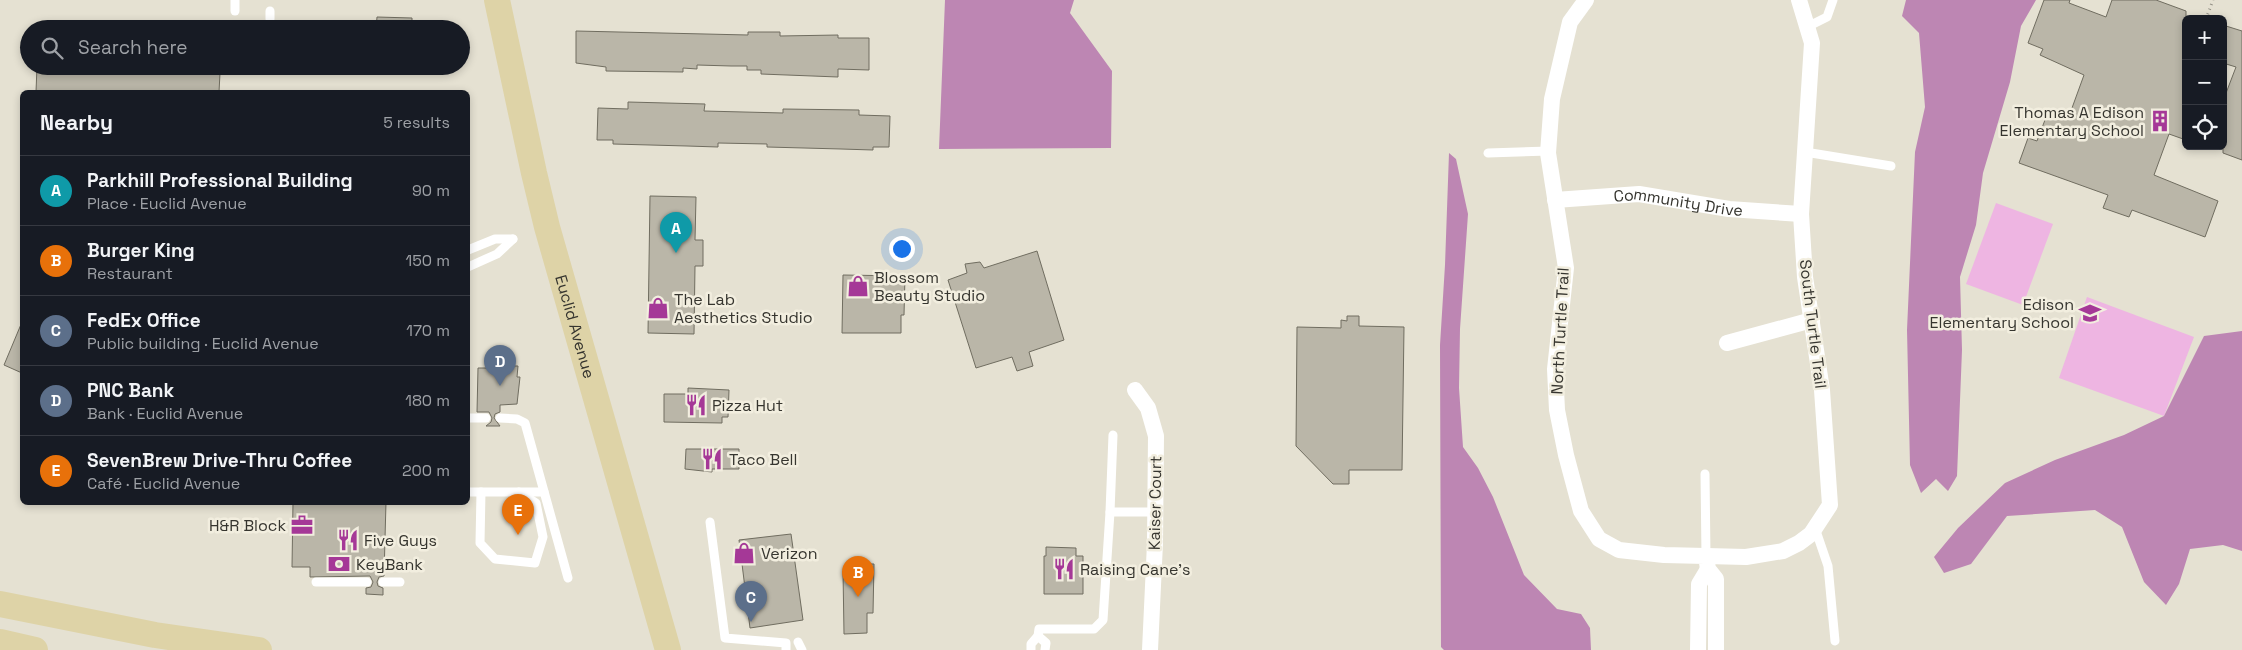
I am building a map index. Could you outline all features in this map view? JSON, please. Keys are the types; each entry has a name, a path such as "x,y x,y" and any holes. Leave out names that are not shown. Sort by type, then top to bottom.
{"main road":[{"name":"Euclid Avenue","path":"497,0 547,226 668,650"},
{"path":"0,604 156,635 259,650"},
{"path":"0,642 35,650"}],"street":[{"name":"North Turtle Trail","path":"1586,0 1570,22 1552,99 1548,150 1566,268 1555,369 1557,410 1581,511 1599,539 1619,550 1707,562"},
{"name":"South Turtle Trail","path":"1707,562 1783,551 1811,534 1830,505 1822,390 1805,277 1801,214 1812,43 1799,0"},
{"name":"Community Drive","path":"1555,200 1638,194 1729,210 1801,214"},
{"path":"1728,343 1812,320"},
{"name":"Kaiser Court","path":"1135,390 1148,408 1156,436 1150,650"},
{"path":"1698,650 1699,584 1707,562"},
{"path":"1707,562 1716,579 1716,650"}],"lane":[{"path":"235,0 235,11"},
{"path":"1807,27 1827,17 1834,0"},
{"path":"1488,153 1548,150"},
{"path":"1805,152 1891,166"},
{"path":"470,249 495,239 513,239 497,254 470,266"},
{"path":"470,418 486,418"},
{"path":"500,418 517,419 525,423 568,578"},
{"path":"1032,650 1031,644 1038,636 1038,629 1094,629 1104,620 1113,435"},
{"path":"1704,474 1707,562"},
{"path":"470,492 544,492"},
{"path":"481,492 480,543 496,559 535,563 543,537 536,504 519,492"},
{"path":"1110,512 1155,512"},
{"path":"710,522 725,638 786,647"},
{"path":"1815,528 1828,566 1835,641"},
{"path":"316,582 367,582"},
{"path":"383,582 400,582"},
{"path":"1038,636 1046,643 1045,650"}],"path":[{"path":"2207,15 2213,0"}],"shaded area":[{"path":"945,0 1074,0 1070,13 1112,71 1111,148 939,149"},
{"path":"1906,0 2036,0 2021,26 2010,82 1983,173 1976,225 1960,277 1962,350 1957,476 1948,491 1936,479 1921,493 1910,465 1907,330 1915,152 1925,107 1919,33 1902,16"},
{"path":"1449,153 1456,159 1468,214 1460,329 1459,388 1463,447 1478,468 1493,497 1524,575 1557,609 1581,614 1590,628 1591,650 1444,650 1441,647 1440,345"},
{"path":"1996,203 2053,224 2023,305 1966,284"},
{"path":"2087,297 2194,337 2164,416 2059,378"},
{"path":"2242,331 2242,551 2223,545 2190,549 2179,584 2166,605 2144,582 2122,527 2095,510 2007,516 1971,564 1944,573 1934,557 1958,528 2005,483 2055,460 2124,435 2164,416 2204,336"}],"building":[{"name":"Thomas A Edison Elementary School","path":"2044,0 2070,0 2069,3 2106,17 2112,0 2156,0 2186,11 2186,15 2182,15 2182,139 2169,134 2154,175 2218,201 2205,237 2132,210 2129,217 2103,208 2108,195 2019,163 2028,138 2037,141 2048,112 2068,119 2084,75 2040,55 2043,49 2028,43"},
{"path":"377,17 412,18 412,20 377,20"},
{"path":"2227,26 2242,31 2242,160 2223,153 2223,150 2227,150 2227,91 2236,67 2227,64"},
{"path":"576,31 748,35 748,32 780,32 780,36 838,35 838,38 869,38 869,70 838,69 838,77 761,74 761,70 747,70 747,66 697,65 697,69 683,68 683,72 606,71 606,67 576,63"},
{"path":"37,75 220,75 219,90 36,90"},
{"path":"628,102 705,104 704,111 783,113 783,109 859,110 859,115 890,116 889,147 873,147 873,150 767,147 767,144 718,143 718,147 613,144 613,140 597,140 598,108 628,109"},
{"path":"650,196 696,197 695,240 703,240 703,266 695,266 694,334 648,333"},
{"path":"1037,251 1064,340 1029,352 1033,366 1017,371 1012,357 976,368 948,280 967,273 965,264 980,262 984,268"},
{"path":"843,275 905,276 904,315 901,315 901,333 842,333"},
{"path":"1347,316 1359,316 1359,326 1404,327 1402,470 1349,470 1349,484 1333,484 1296,446 1297,327 1341,328 1341,320 1347,321"},
{"path":"20,327 20,372 4,365"},
{"path":"496,363 511,363 511,366 518,366 517,377 520,377 517,404 500,405 500,412 495,414 494,418 500,426 486,426 491,422 492,418 489,412 477,412 478,368 497,368"},
{"name":"Pizza Hut","path":"688,388 729,390 728,417 722,417 722,423 664,422 664,394 688,394"},
{"name":"Taco Bell","path":"686,449 739,449 739,469 712,469 712,472 685,469"},
{"path":"293,505 386,505 384,576 379,577 377,582 378,586 383,588 383,595 366,594 366,588 371,587 373,582 370,576 310,577 310,567 292,567"},
{"path":"791,534 803,620 750,628 739,540"},
{"name":"Raising Cane's","path":"1046,547 1076,548 1076,556 1083,556 1083,594 1044,594 1044,556 1046,556"},
{"path":"849,564 874,564 873,613 867,613 867,633 844,634 843,571 850,572"}],"place":[{"name":"Thomas A Edison Elementary School","path":"2160,121"},
{"name":"Parkhill Professional Building","path":"676,253"},
{"name":"Blossom Beauty Studio","path":"858,286"},
{"name":"The Lab Aesthetics Studio","path":"658,308"},
{"name":"Edison Elementary School","path":"2090,313"},
{"name":"PNC Bank","path":"500,386"},
{"name":"Pizza Hut","path":"696,405"},
{"name":"Taco Bell","path":"712,459"},
{"name":"H&R Block","path":"302,525"},
{"name":"SevenBrew Drive-Thru Coffee","path":"518,535"},
{"name":"Five Guys","path":"348,540"},
{"name":"Verizon","path":"744,553"},
{"name":"KeyBank","path":"339,564"},
{"name":"Raising Cane's","path":"1064,569"},
{"name":"Burger King","path":"858,597"},
{"name":"FedEx Office","path":"751,622"}]}
